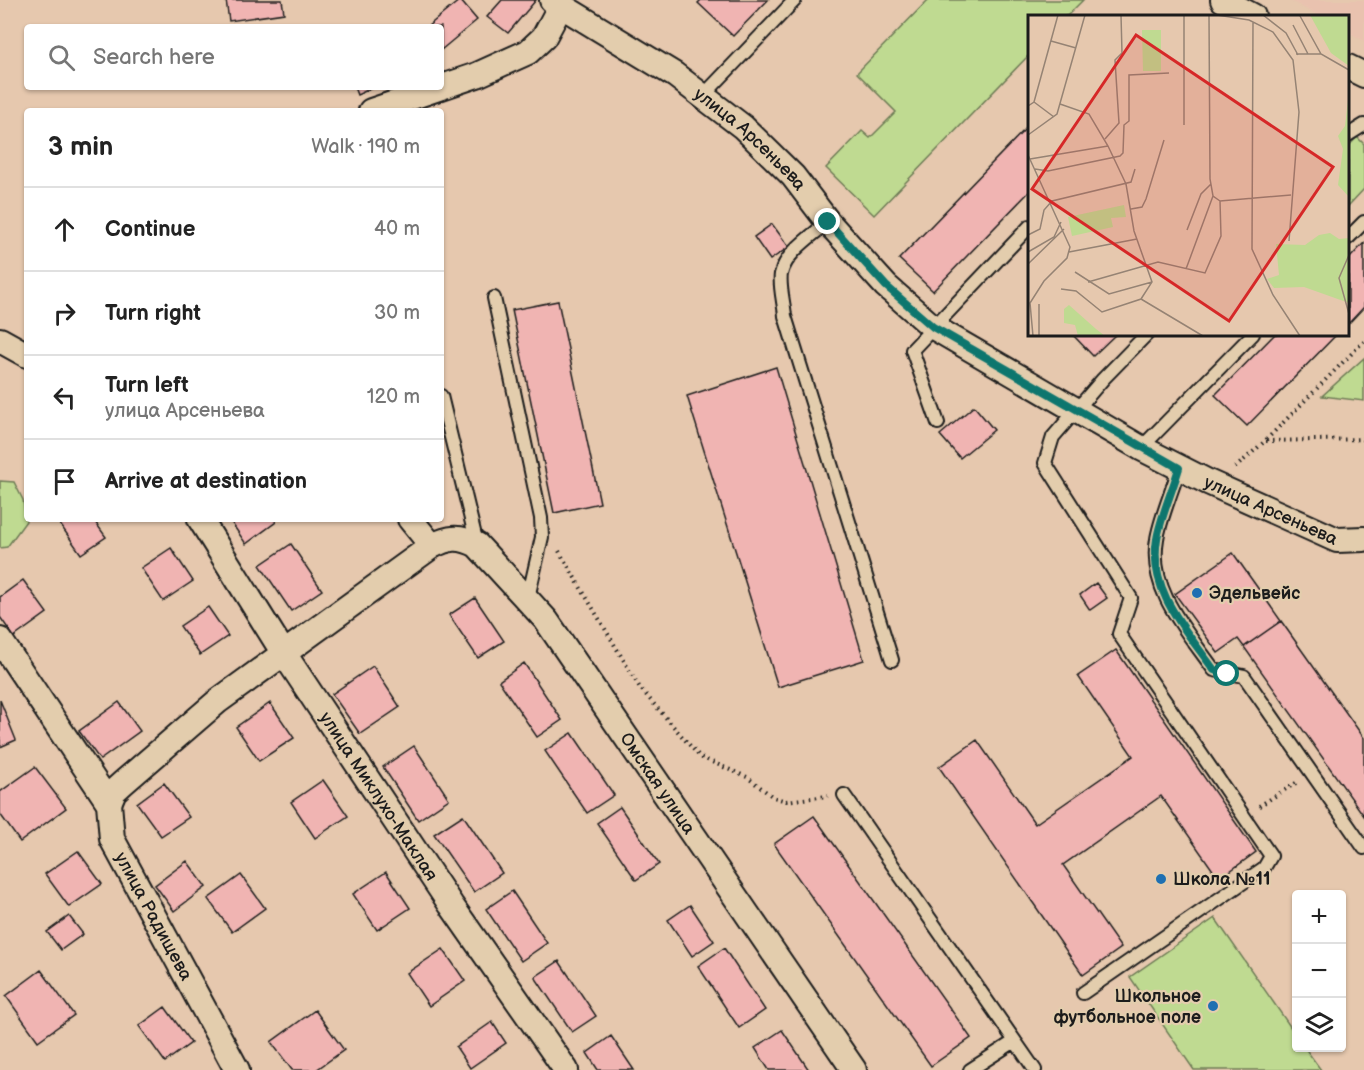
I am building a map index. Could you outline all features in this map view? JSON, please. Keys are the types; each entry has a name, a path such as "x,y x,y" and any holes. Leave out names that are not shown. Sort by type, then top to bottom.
{"street":[{"name":"улица Арсеньева","path":"559,2 675,75 743,127 793,176 828,222 886,286 933,327 1179,468 1336,540 1364,539"},
{"path":"444,86 477,75 528,52 544,37 559,2"},
{"path":"1349,68 1364,75"},
{"path":"380,108 433,90"},
{"path":"0,340 24,353"},
{"name":"улица Миклухо-Маклая","path":"202,522 283,652 451,905 566,1070"},
{"path":"412,522 432,546"},
{"path":"109,803 114,791 218,701 432,546 444,539 456,537 477,545"},
{"name":"Омская улица","path":"477,545 546,620 854,1070"},
{"name":"улица Радищева","path":"0,640 109,803 112,839 237,1070"}],"lane":[{"path":"703,96 795,0"},
{"path":"1349,134 1364,125"},
{"path":"828,222 794,251 784,265 781,276 785,316 892,660"},
{"path":"1349,236 1364,222"},
{"path":"938,423 912,350 1028,227"},
{"path":"494,298 541,518 542,537 528,598"},
{"path":"1083,993 1264,868 1271,856 1119,634 1131,597 1045,463 1053,437 1103,379 1145,336"},
{"path":"1141,448 1251,336"},
{"path":"444,408 477,545"},
{"path":"1179,468 1156,544 1154,560 1162,595 1214,670 1244,676 1364,848"},
{"path":"844,795 1035,1070"},
{"path":"970,1070 1015,1041"}],"path":[{"path":"1208,482 1227,474 1265,441 1364,341"},
{"path":"1265,441 1364,440"},
{"path":"541,518 590,606 640,688 700,757 747,777 772,797 779,799 844,795"},
{"path":"1243,816 1312,773"}],"shaded area":[{"path":"1289,0 1364,0 1364,41 1349,33 1349,15 1317,15"}],"green space":[{"path":"928,0 1083,0 1068,15 1028,15 1028,56 874,215 826,168 862,131 870,138 896,112 857,73"},
{"path":"1357,137 1364,144 1364,189 1349,205 1349,146"},
{"path":"1364,358 1364,401 1322,396"},
{"path":"0,481 14,482 23,500 25,522 7,547 0,548"},
{"name":"Школьное футбольное поле","path":"1215,918 1292,1029 1292,1052 1308,1052 1321,1070 1194,1070 1130,977"}],"building":[{"path":"226,0 282,0 284,13 229,21"},
{"path":"460,0 477,20 444,48 444,24 431,24"},
{"path":"502,0 536,0 508,33 487,17"},
{"path":"701,0 768,0 733,36 698,3"},
{"path":"355,90 368,90 357,95"},
{"path":"1028,126 1028,193 933,291 899,259"},
{"path":"772,224 789,247 770,260 754,237"},
{"path":"1364,243 1364,307 1349,323 1349,259"},
{"path":"558,301 600,503 554,513 512,310"},
{"path":"1074,336 1114,336 1093,356"},
{"path":"1273,336 1335,336 1247,426 1215,395"},
{"path":"776,367 864,660 778,687 687,396"},
{"path":"974,406 994,430 960,458 940,435"},
{"path":"95,522 106,537 81,554 59,523"},
{"path":"231,522 276,522 246,544"},
{"path":"291,544 322,590 291,611 260,565"},
{"path":"171,548 193,581 163,601 141,568"},
{"path":"1233,553 1281,621 1244,647 1238,639 1218,653 1175,594"},
{"path":"23,580 47,613 14,637 0,617 0,597"},
{"path":"1096,583 1107,598 1090,610 1080,595"},
{"path":"475,598 504,641 478,658 449,615"},
{"path":"208,607 228,636 200,655 180,626"},
{"path":"1281,621 1364,738 1364,816 1244,647"},
{"name":"Школа №11","path":"1116,650 1256,852 1219,879 1161,796 1063,865 1121,948 1083,975 939,767 977,740 1035,824 1133,756 1078,676"},
{"path":"524,663 562,720 537,737 499,681"},
{"path":"373,666 400,707 360,734 332,694"},
{"path":"0,700 16,740 0,747"},
{"path":"119,702 140,731 100,760 79,731"},
{"path":"270,703 294,738 259,761 236,727"},
{"path":"572,733 614,795 587,813 545,751"},
{"path":"414,746 449,799 418,820 383,767"},
{"path":"35,767 66,808 20,842 0,814 0,792"},
{"path":"323,780 348,816 315,838 291,802"},
{"path":"164,783 189,817 161,836 137,803"},
{"path":"620,807 659,864 636,880 597,823"},
{"path":"463,815 502,873 474,892 434,834"},
{"path":"814,816 971,1038 931,1066 774,844"},
{"path":"78,851 102,884 69,907 45,874"},
{"path":"187,861 206,887 174,911 155,885"},
{"path":"386,872 410,908 377,930 353,894"},
{"path":"241,875 265,908 232,932 208,899"},
{"path":"512,891 547,943 521,961 486,909"},
{"path":"690,905 714,941 692,956 668,920"},
{"path":"69,916 83,934 61,950 47,932"},
{"path":"724,948 765,1010 739,1028 698,966"},
{"path":"443,949 465,981 429,1006 407,973"},
{"path":"559,961 596,1016 572,1032 535,977"},
{"path":"41,970 74,1015 38,1041 6,996"},
{"path":"165,1007 191,1043 165,1062 139,1026"},
{"path":"315,1010 344,1050 316,1070 292,1070 271,1042"},
{"path":"492,1022 506,1043 470,1068 456,1047"},
{"path":"782,1030 809,1070 769,1070 755,1048"},
{"path":"611,1036 634,1070 598,1070 587,1053"}],"place":[{"name":"Эдельвейс","path":"1197,593"},
{"name":"Школа №11","path":"1161,879"},
{"name":"Школьное футбольное поле","path":"1213,1006"}],"route":[{"path":"828,222 886,286 933,327 1179,468 1157,536 1154,560 1162,595 1214,670 1227,674"}]}
